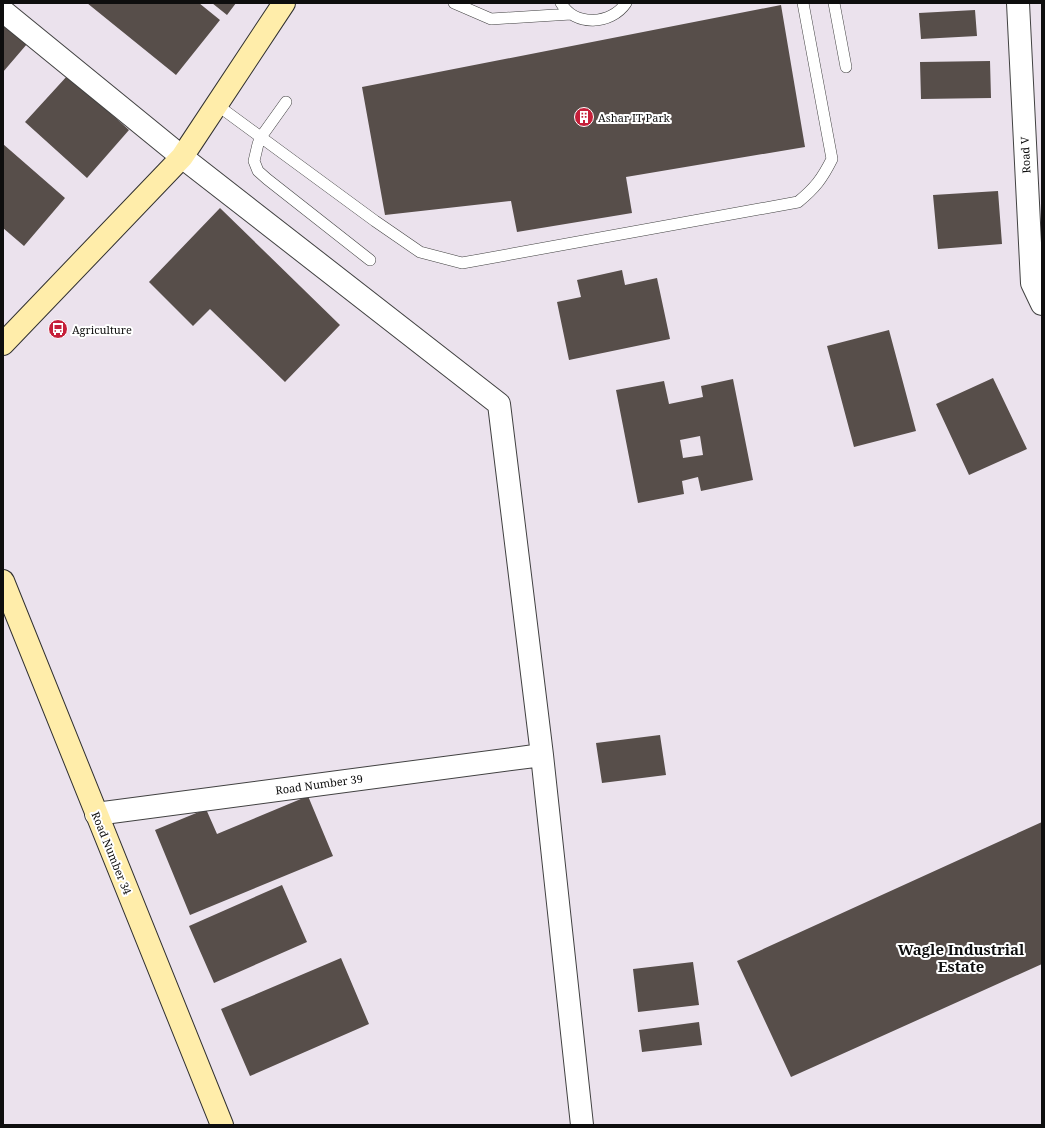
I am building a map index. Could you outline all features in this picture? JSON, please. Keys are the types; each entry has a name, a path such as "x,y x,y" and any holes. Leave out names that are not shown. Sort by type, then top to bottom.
{"street":[{"path":"3,344 182,157 284,3"},
{"name":"Road V","path":"1018,3 1037,281 1042,304"},
{"path":"3,11 182,157 499,404 542,755 582,1125"},
{"name":"Road Number 34","path":"3,581 222,1125"},
{"name":"Road Number 39","path":"96,814 542,755"}],"lane":[{"path":"454,3 491,19 572,14"},
{"path":"561,3 572,14 584,20 598,21 611,17 622,9 626,3"},
{"path":"217,105 420,252 462,263 798,202 812,190 824,175 832,159 802,3"},
{"path":"834,3 846,67"},
{"path":"286,102 261,137 258,144 254,161 258,171 370,260"}],"shaded area":[{"path":"3,3 1042,3 1042,1125 3,1125"}],"building":[{"path":"87,3 199,3 220,20 176,75"},
{"path":"212,3 236,3 227,15"},
{"name":"Ashar IT Park","path":"781,5 805,147 626,177 632,213 517,232 511,201 385,215 362,87"},
{"path":"975,10 977,36 921,39 919,13"},
{"path":"3,22 27,44 3,72"},
{"path":"990,61 991,98 921,99 920,62"},
{"path":"68,75 129,130 87,178 25,122"},
{"path":"3,144 65,198 24,246 3,228"},
{"path":"998,191 1002,244 938,249 933,195"},
{"path":"220,208 340,325 285,382 210,309 193,326 149,282"},
{"path":"622,270 625,285 657,278 670,339 569,360 557,302 581,297 577,280"},
{"path":"889,330 916,431 854,447 827,346"},
{"path":"993,378 1027,449 969,475 936,404"},
{"path":"733,379 753,480 701,491 698,477 682,481 684,494 638,503 616,390 664,381 669,404 703,397 701,386","holes":["700,436 703,455 683,458 680,440"]},
{"path":"660,735 666,775 602,783 596,743"},
{"path":"308,796 333,856 190,915 155,830 206,809 217,834"},
{"path":"1042,822 1042,964 791,1077 737,961"},
{"path":"282,885 307,942 214,983 189,926"},
{"path":"341,958 369,1024 250,1076 221,1009"},
{"path":"693,962 699,1005 638,1012 633,969"},
{"path":"699,1022 702,1045 642,1052 639,1030"}],"place":[{"name":"Ashar IT Park","path":"584,117"},
{"name":"Agriculture","path":"58,329"}],"district":[{"name":"Wagle Industrial Estate","path":"961,958"}]}
